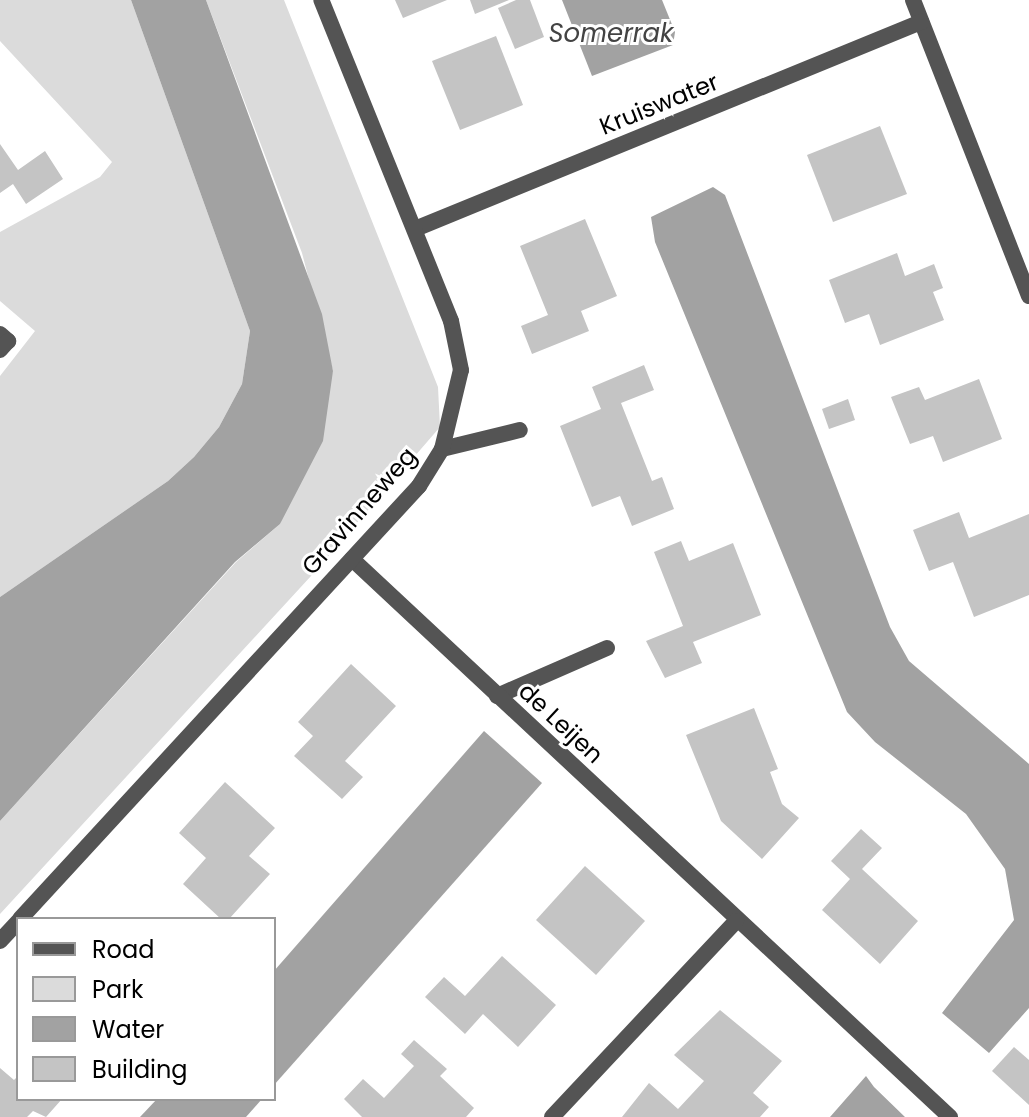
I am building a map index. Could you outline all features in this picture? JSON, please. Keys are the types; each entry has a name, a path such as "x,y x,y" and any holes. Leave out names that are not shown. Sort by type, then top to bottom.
{"street":[{"name":"Gravinneweg","path":"22,917 419,486 442,449 461,370 451,321 321,0"},
{"path":"913,0 1029,296"},
{"name":"Kruiswater","path":"415,229 921,22"},
{"path":"0,334 8,341 0,350"},
{"path":"442,449 520,430"},
{"name":"de Leijen","path":"352,559 736,921 950,1117"},
{"path":"497,696 607,648"},
{"path":"552,1117 736,921"},
{"name":"Gravinneweg","path":"0,941 16,923"}],"green space":[{"path":"0,0 131,0 250,331 242,384 219,427 194,457 168,481 0,597 0,376 35,331 0,301 0,232 100,177 112,162 0,41"},
{"path":"206,0 284,0 438,387 440,427 311,576 0,914 0,821 236,562 280,524 333,371 302,253"}],"water":[{"path":"131,0 206,0 322,314 333,371 323,441 280,524 235,562 0,821 0,597 168,481 194,457 219,427 242,384 250,331"},
{"name":"Somerrak","path":"562,0 662,0 675,32 673,45 592,76"},
{"path":"713,187 725,195 890,627 909,661 1029,764 1029,1008 989,1053 942,1013 1014,920 1005,869 966,814 875,742 847,712 655,242 651,217"},
{"path":"484,731 542,783 276,1083 276,969"},
{"path":"866,1076 874,1087 905,1117 830,1117"},
{"path":"155,1101 260,1101 246,1117 140,1117"}],"building":[{"path":"395,0 447,0 403,18"},
{"path":"470,0 509,0 475,14"},
{"path":"516,0 530,0 544,37 515,49 498,8"},
{"path":"496,36 523,105 460,130 432,61"},
{"path":"880,126 907,194 833,222 807,155"},
{"path":"0,144 18,170 45,151 63,179 26,204 13,184 0,193"},
{"path":"585,219 617,296 581,311 589,331 532,354 521,326 548,315 520,246"},
{"path":"897,253 905,276 934,264 943,288 933,292 944,320 880,345 869,314 845,323 829,280"},
{"path":"644,365 654,390 621,403 652,481 662,477 674,509 632,526 620,496 592,507 560,426 601,409 592,387"},
{"path":"979,379 1002,439 943,462 933,436 910,444 891,397 919,387 925,400"},
{"path":"848,399 855,420 829,429 822,409"},
{"path":"959,512 969,538 1029,514 1029,595 974,617 953,562 929,571 913,530"},
{"path":"681,541 689,561 733,543 761,615 693,642 702,663 665,678 646,641 683,626 654,552"},
{"path":"351,664 396,706 345,761 363,777 342,799 294,756 313,736 298,722"},
{"path":"754,708 778,769 770,772 782,804 799,818 762,859 721,821 686,735"},
{"path":"225,782 275,828 249,856 270,874 231,917 219,917 183,884 206,858 179,833"},
{"path":"861,829 882,848 862,869 918,921 880,964 822,910 850,879 831,861"},
{"path":"585,866 645,921 596,975 536,920"},
{"path":"502,956 556,1005 518,1047 483,1014 465,1034 425,997 444,977 465,996"},
{"path":"720,1010 782,1061 753,1093 769,1107 760,1117 622,1117 649,1083 678,1109 704,1081 674,1055"},
{"path":"414,1040 447,1069 440,1076 474,1108 466,1117 362,1117 344,1099 363,1079 384,1098 414,1066 401,1054"},
{"path":"1014,1047 1029,1060 1029,1105 992,1071"},
{"path":"0,1068 14,1080 16,1078 16,1101 60,1101 46,1117 33,1111 27,1117 0,1117"}]}
